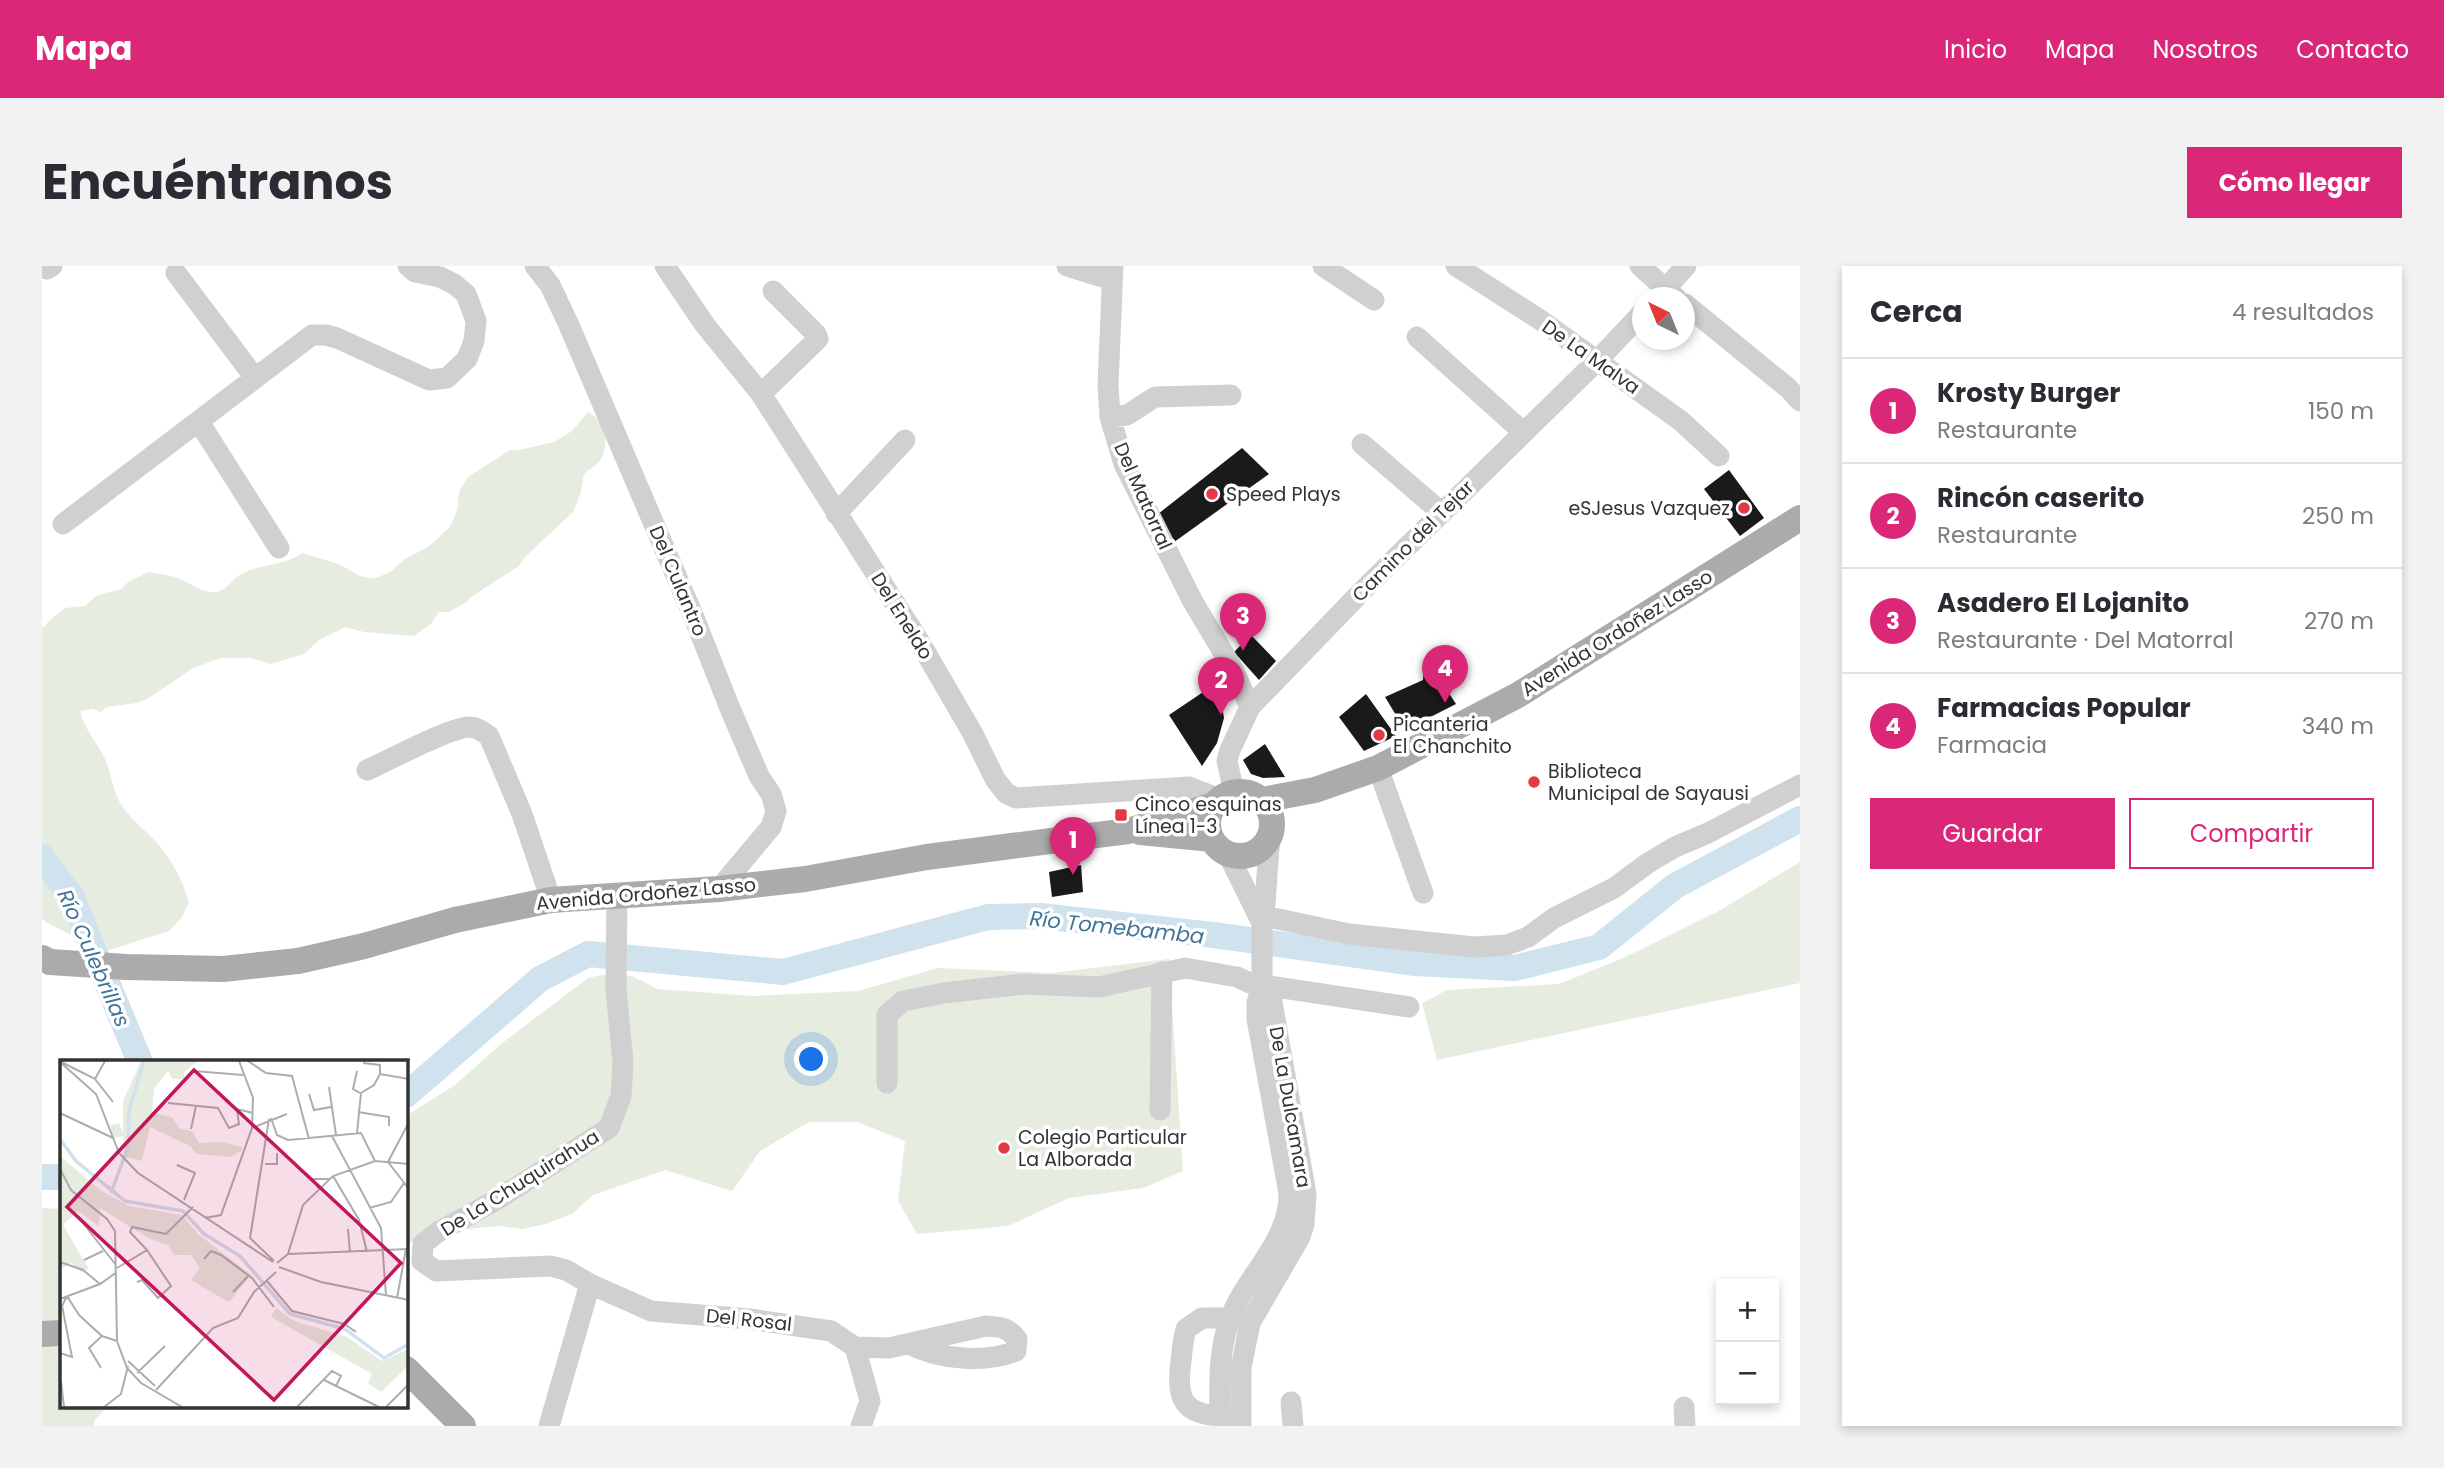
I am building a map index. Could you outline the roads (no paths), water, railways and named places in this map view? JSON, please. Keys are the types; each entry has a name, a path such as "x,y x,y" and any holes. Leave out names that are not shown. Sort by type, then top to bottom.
{"main road":[{"name":"Avenida Ordoñez Lasso","path":"1262,800 1315,790 1378,768 1518,695 1800,518"},
{"name":"Avenida Ordoñez Lasso","path":"1271,831 1315,790"},
{"path":"1244,792 1262,800 1272,817 1271,831 1264,845 1253,853 1244,855 1219,846 1208,822 1223,799 1244,792"},
{"name":"Avenida Ordoñez Lasso","path":"46,960 126,967 223,969 298,961 364,946 455,920 551,900 719,889 805,879 927,857 1128,831 1223,799"},
{"name":"Avenida Ordoñez Lasso","path":"1128,831 1219,846"},
{"path":"42,1334 60,1333"},
{"path":"408,1370 463,1426"}],"street":[{"path":"62,524 312,335 326,335 429,380 447,378 467,359 474,341 476,321 466,294 440,277 415,272 408,266"},
{"name":"Del Culantro","path":"535,266 552,276 574,335 729,706 776,811 771,827 719,889"},
{"name":"Del Eneldo","path":"665,266 705,325 761,394 919,641 973,734 995,779 1006,793 1016,798 1189,787 1223,799"},
{"path":"1067,266 1113,273"},
{"path":"1323,266 1374,300"},
{"name":"De La Malva","path":"1456,266 1597,360 1681,421 1718,456"},
{"path":"1640,266 1659,287"},
{"path":"1672,287 1686,266"},
{"path":"176,273 254,378"},
{"name":"Del Matorral","path":"1113,273 1108,385 1110,417 1124,464 1192,600 1233,669 1250,707"},
{"path":"761,394 818,339 773,291"},
{"path":"1695,312 1788,388 1800,401"},
{"name":"Camino del Tejar","path":"1223,799 1230,750 1250,707 1441,512 1632,323"},
{"path":"1417,337 1523,432"},
{"path":"1110,417 1127,415 1155,397 1231,395"},
{"path":"199,422 279,548"},
{"path":"836,513 905,440"},
{"path":"1362,444 1441,512"},
{"path":"367,770 454,730 471,727 489,736 517,803 551,900"},
{"path":"1378,768 1423,893"},
{"path":"1263,922 1474,947 1507,945 1528,937 1565,912 1614,888 1675,847 1708,833 1800,785"},
{"name":"De La Dulcamara","path":"1220,1421 1220,1358 1230,1318 1278,1240 1289,1207 1289,1193 1257,1019 1262,981 1263,922 1271,831"},
{"name":"De La Dulcamara","path":"1219,846 1263,922"},
{"name":"De La Chuquirahua","path":"590,1284 566,1270 550,1266 436,1271 422,1261 423,1244 438,1232 498,1199 609,1128 621,1096 623,1062 616,990 617,894"},
{"path":"887,1083 887,1015 903,1001 1003,985 1099,987 1162,972 1194,968 1409,1007"},
{"path":"1160,1110 1162,972"},
{"name":"De La Dulcamara","path":"1241,1426 1241,1368 1250,1323 1300,1237 1306,1210 1306,1194 1272,1002 1262,981"},
{"path":"549,1426 590,1284"},
{"name":"Del Rosal","path":"590,1284 651,1311 750,1319 831,1331 855,1347 889,1348 909,1344"},
{"path":"1220,1421 1187,1406 1178,1385 1186,1329 1202,1318 1230,1318"},
{"path":"855,1347 870,1401 861,1426"},
{"path":"1292,1402 1293,1426"}],"waterway":[{"name":"Río Tomebamba","path":"408,1093 540,979 588,954 783,972 988,917 1040,916 1213,935 1415,963 1515,968 1599,947 1675,886 1800,819"},
{"name":"Río Culebrillas","path":"42,857 71,896 139,1060"},
{"name":"Río Tomebamba","path":"42,1177 60,1177"}],"place":[{"name":"Speed Plays","path":"1212,494"},
{"name":"eSJesus Vazquez","path":"1744,508"},
{"name":"Asadero El Lojanito","path":"1243,651"},
{"name":"Farmacias Popular","path":"1445,703"},
{"name":"Rincón caserito","path":"1221,715"},
{"name":"Picanteria El Chanchito","path":"1379,735"},
{"name":"Biblioteca Municipal de Sayausi","path":"1534,782"},
{"name":"Cinco esquinas Línea 1-3","path":"1121,815"},
{"name":"Krosty Burger","path":"1073,875"},
{"name":"Colegio Particular La Alborada","path":"1004,1148"}]}
